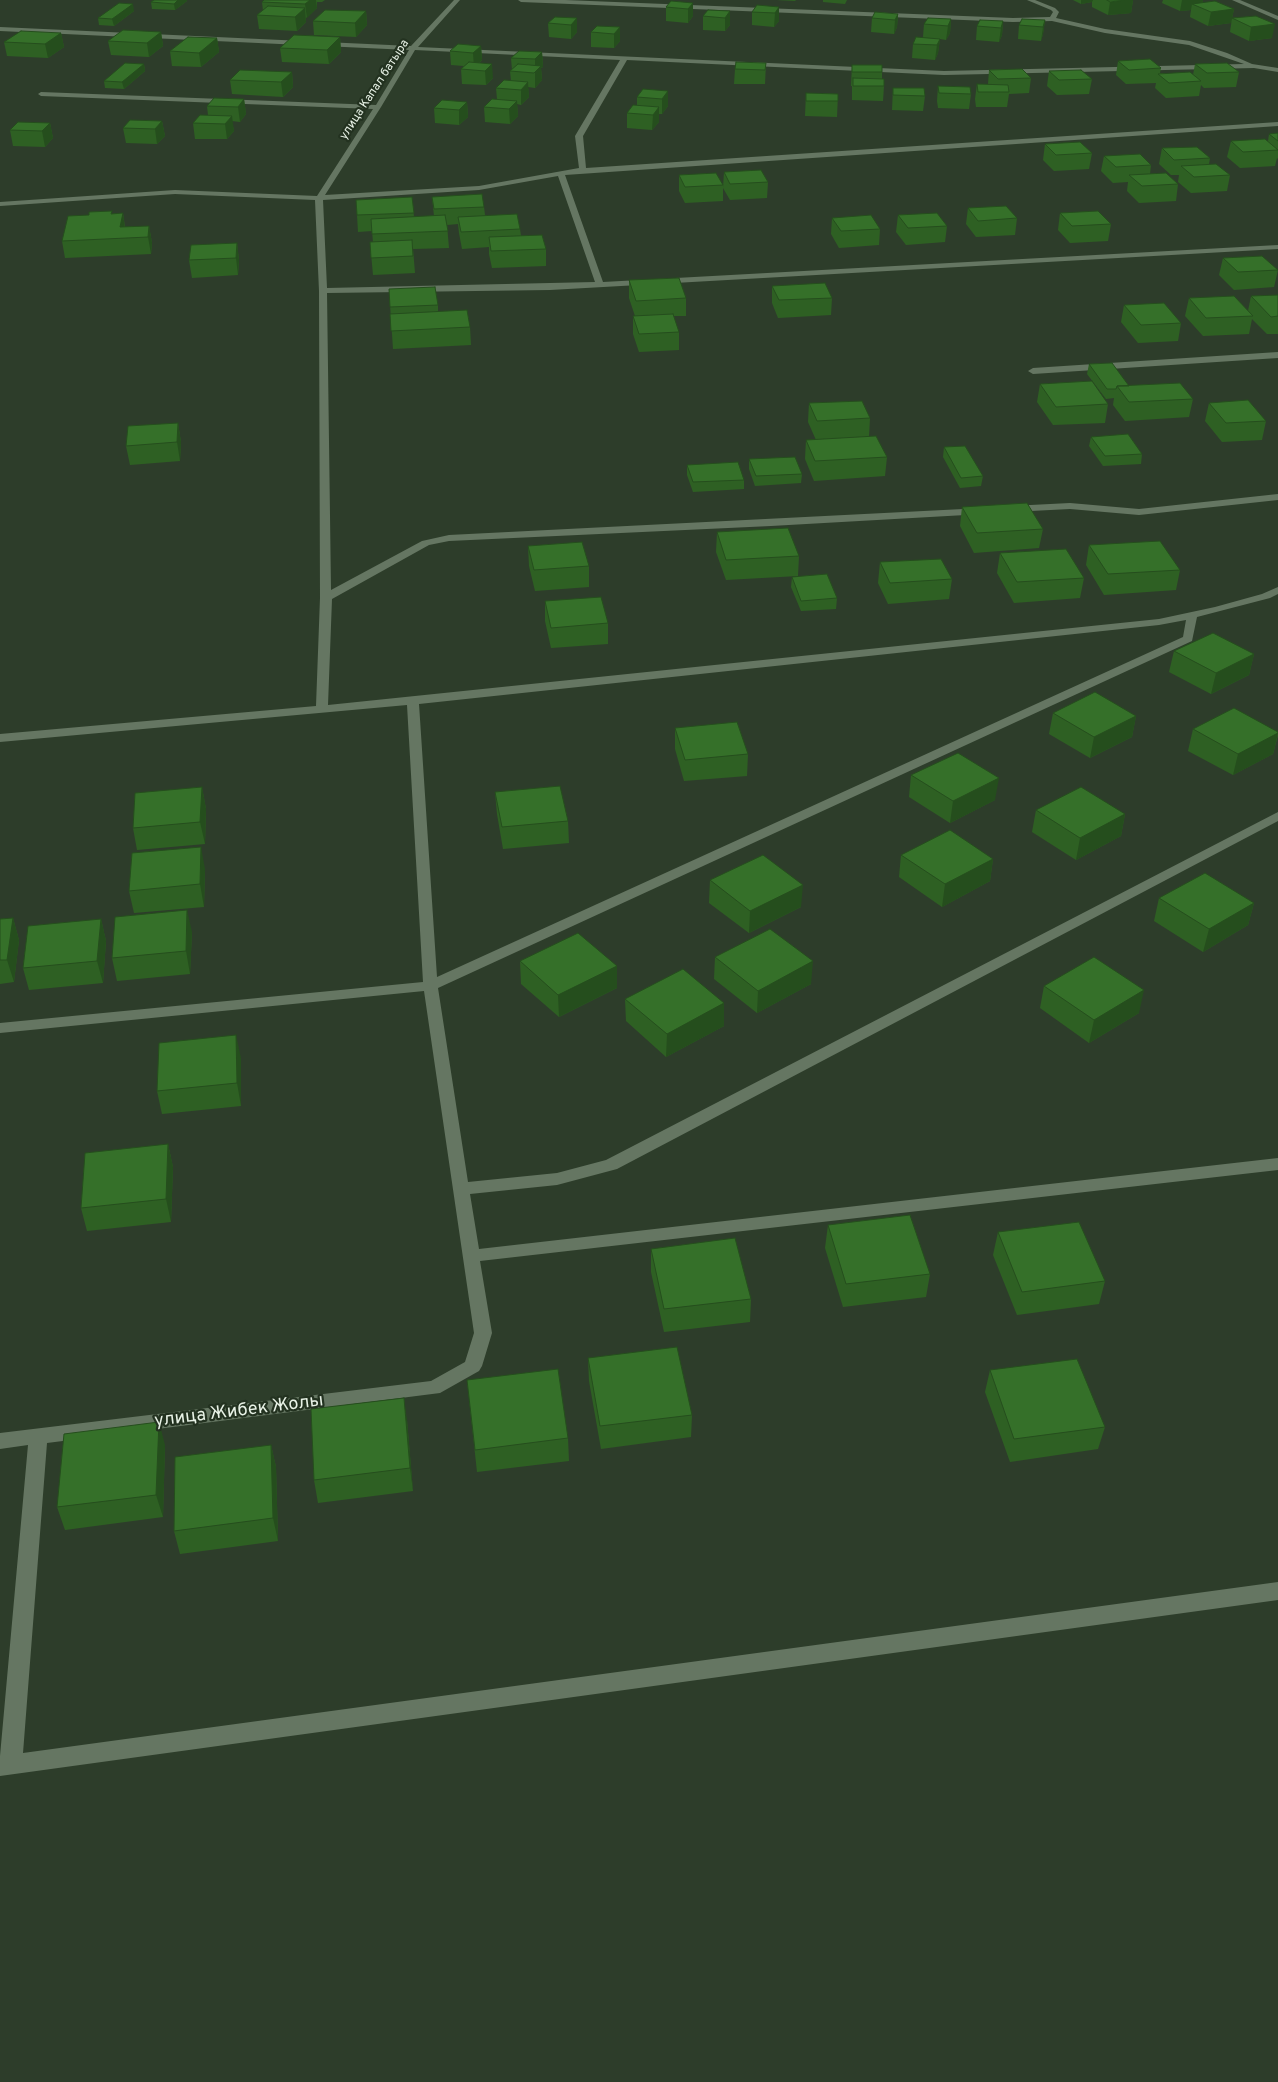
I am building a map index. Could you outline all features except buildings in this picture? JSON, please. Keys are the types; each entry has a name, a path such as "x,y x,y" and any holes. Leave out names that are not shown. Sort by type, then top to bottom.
{"street":[{"name":"улица Капал батыра","path":"319,198 378,107 413,48 457,0"},
{"path":"521,0 1013,20 1052,19 1105,30 1190,42 1254,66"},
{"path":"1030,0 1053,9 1056,12 1052,19"},
{"path":"1235,0 1278,18"},
{"path":"0,29 944,73 1254,66 1278,70"},
{"path":"583,170 579,136 624,59"},
{"path":"41,94 378,107"},
{"path":"0,204 175,192 319,198 478,188 583,170 1278,124"},
{"path":"561,174 600,284"},
{"path":"319,198 323,290 326,598 322,709"},
{"path":"323,290 540,287 1278,247"},
{"path":"1033,371 1278,355"},
{"path":"326,598 426,543 449,538 772,523 1070,506 1139,512 1278,497"},
{"path":"0,738 413,701 1159,622 1266,596 1278,590"},
{"path":"0,1028 430,986 1188,639 1192,615"},
{"path":"413,701 430,986 471,1256 1278,1164"},
{"path":"461,1190 557,1178 611,1165 1278,816"},
{"name":"улица Жибек Жолы","path":"0,1440 434,1388 473,1366 483,1333 471,1256"},
{"path":"38,1436 5,1765 1278,1591"}]}
